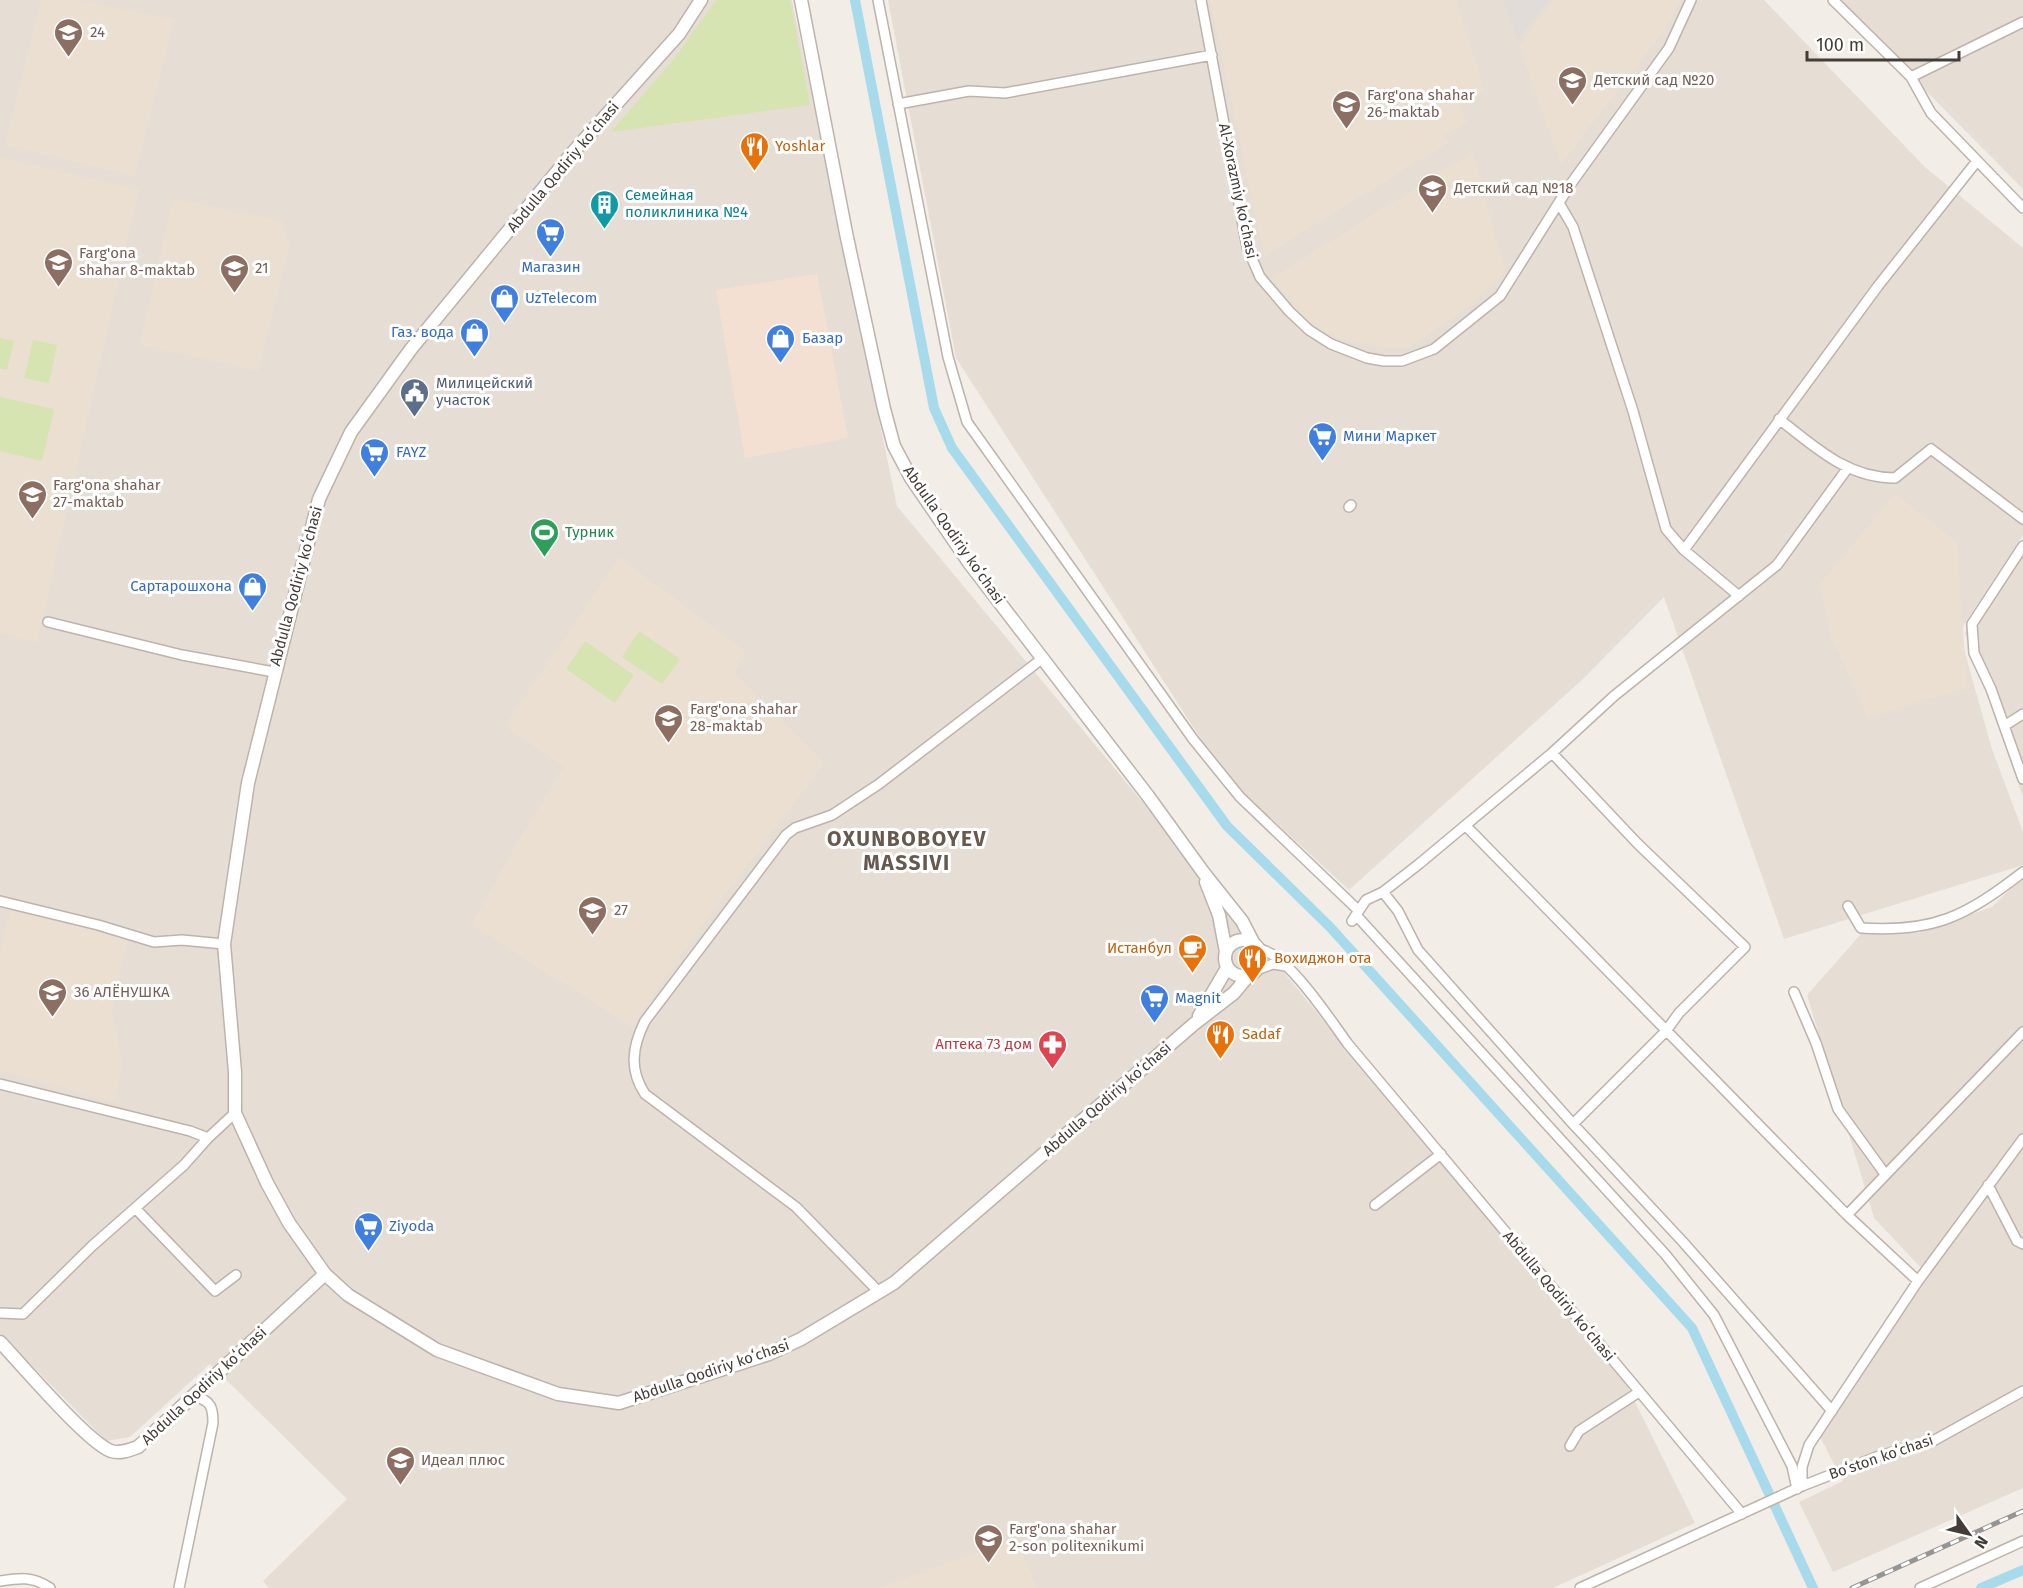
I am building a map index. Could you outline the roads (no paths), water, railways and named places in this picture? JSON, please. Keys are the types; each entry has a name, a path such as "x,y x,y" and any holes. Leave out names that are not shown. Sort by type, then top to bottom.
{"street":[{"name":"Abdulla Qodiriy koʻchasi","path":"701,0 679,34 574,151 439,313 351,432 314,513 248,783 224,944 235,1072 235,1113 290,1223 325,1274 348,1295 437,1350 558,1394 619,1403 769,1354 801,1339 894,1283 1196,1022 1234,993 1252,973"},
{"name":"Abdulla Qodiriy koʻchasi","path":"801,0 884,410 894,446 911,478 938,518 1242,921 1256,946 1269,952 1287,966 1742,1514"},
{"path":"878,0 948,357 967,422 1200,747 1240,797 1355,915 1665,1254 1714,1315 1792,1466 1799,1487"},
{"name":"Al-Xorazmiy koʻchasi","path":"1201,0 1246,247 1252,264 1289,311 1309,330 1349,352 1384,361 1402,361 1434,349 1500,296 1559,203 1669,48 1691,0"},
{"path":"1833,0 1911,77 1931,113 2023,208"},
{"path":"1911,77 2023,22"},
{"path":"898,104 969,90 1005,93 1212,55"},
{"path":"1684,550 1886,276 1977,161"},
{"path":"1559,203 1573,226 1633,411 1666,529 1684,550 1739,596"},
{"path":"1779,419 1847,469 1895,478 1931,449 2023,519"},
{"path":"1355,915 1366,900 1383,892 1466,826 1552,753 1614,696 1777,565 1847,469"},
{"path":"2023,546 1972,624 1974,653 2023,779"},
{"path":"48,621 182,654 274,672"},
{"path":"879,1292 796,1207 645,1094 633,1067 636,1043 645,1021 786,835 795,828 832,815 879,784 1043,658"},
{"path":"2004,726 2023,714"},
{"path":"1552,753 1637,843 1745,947 1679,1013 1666,1031 1573,1124"},
{"path":"1466,826 1847,1215 1918,1281"},
{"name":"Abdulla Qodiriy koʻchasi","path":"1196,1022 1227,968 1219,915 1203,872"},
{"path":"1848,906 1861,928 1895,930 1931,925 1963,914 2023,872"},
{"path":"1383,892 1398,911 1418,950 1573,1124 1683,1242 1832,1411"},
{"path":"0,901 98,925 154,942 182,940 224,944"},
{"path":"1226,952 1238,941 1256,946 1261,960 1252,973"},
{"path":"1227,968 1237,975 1252,973 1274,964 1287,966"},
{"path":"1794,992 1816,1043 1838,1109 1885,1174"},
{"path":"1847,1215 2023,1032"},
{"path":"0,1084 190,1131 208,1138"},
{"path":"0,1313 23,1314 53,1282 184,1165 235,1113"},
{"path":"1799,1487 1809,1445 1918,1281 2023,1139"},
{"path":"1375,1205 1441,1154"},
{"path":"1988,1185 2017,1241 2023,1244"},
{"path":"135,1208 215,1290 220,1290 236,1275"},
{"name":"Abdulla Qodiriy koʻchasi","path":"0,1342 78,1424 110,1450 120,1452 138,1447 168,1414 195,1397 325,1274"},
{"name":"Boʻston koʻchasi","path":"1580,1588 1786,1495 1799,1487 1879,1456 1933,1441 2023,1391"},
{"path":"1570,1446 1579,1431 1639,1392"},
{"path":"179,1588 213,1423 209,1403 204,1398 195,1397"},
{"path":"1920,1588 2023,1541"},
{"path":"0,1581 28,1577 38,1579 50,1588"}],"waterway":[{"path":"855,0 934,408 952,448 1227,826 1330,927 1692,1328 1813,1588"},
{"path":"1981,1588 2023,1570"}],"railway":[{"path":"1852,1588 2023,1511"}],"place":[{"name":"24","path":"69,58"},
{"name":"Детский сад №20","path":"1573,106"},
{"name":"Farg'ona shahar 26-maktab","path":"1346,130"},
{"name":"Yoshlar","path":"754,172"},
{"name":"Детский сад №18","path":"1433,214"},
{"name":"Семейная поликлиника №4","path":"604,230"},
{"name":"Магазин","path":"551,258"},
{"name":"Farg'ona shahar 8-maktab","path":"58,288"},
{"name":"21","path":"234,294"},
{"name":"UzTelecom","path":"504,324"},
{"name":"Газ. вода","path":"475,358"},
{"name":"Базар","path":"781,364"},
{"name":"Милицейский участок","path":"415,418"},
{"name":"Мини Маркет","path":"1322,462"},
{"name":"FAYZ","path":"375,478"},
{"name":"Farg'ona shahar 27-maktab","path":"32,520"},
{"name":"Турник","path":"544,558"},
{"name":"Сартарошхона","path":"253,612"},
{"name":"Farg'ona shahar 28-maktab","path":"669,744"},
{"name":"27","path":"593,936"},
{"name":"Истанбул","path":"1193,974"},
{"name":"Вохиджон ота","path":"1253,984"},
{"name":"36 АЛЁНУШКА","path":"53,1018"},
{"name":"Magnit","path":"1154,1024"},
{"name":"Sadaf","path":"1221,1060"},
{"name":"Аптека 73 дом","path":"1053,1070"},
{"name":"Ziyoda","path":"368,1252"},
{"name":"Идеал плюс","path":"400,1486"},
{"name":"Farg'ona shahar 2-son politexnikumi","path":"988,1564"}],"district":[{"name":"OXUNBOBOYEV MASSIVI","path":"907,851"}]}
